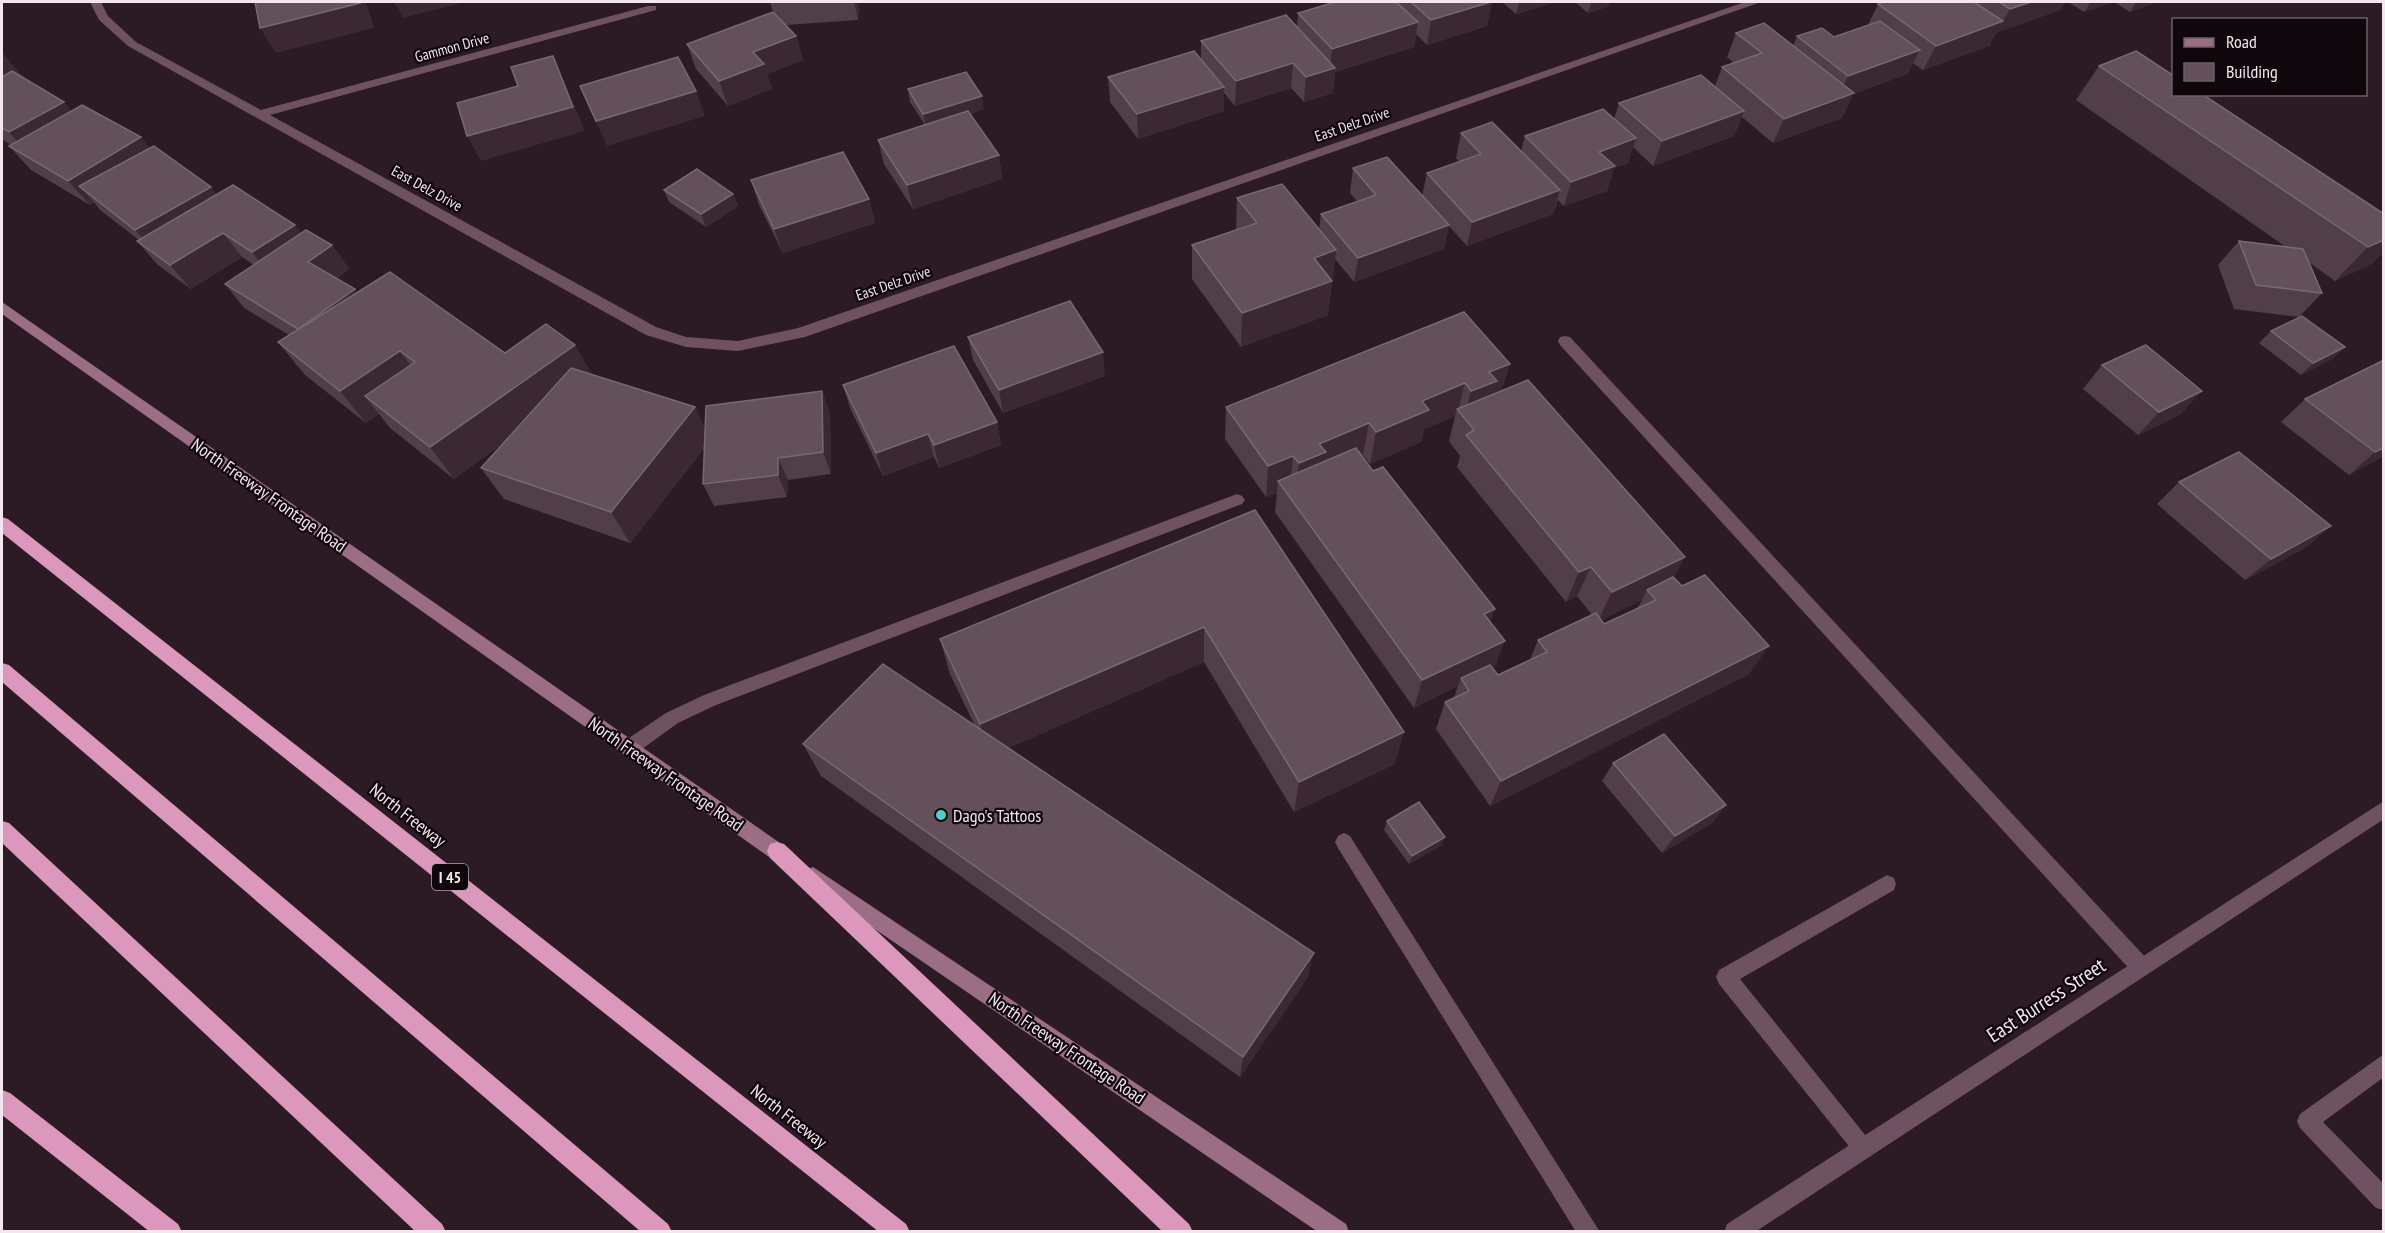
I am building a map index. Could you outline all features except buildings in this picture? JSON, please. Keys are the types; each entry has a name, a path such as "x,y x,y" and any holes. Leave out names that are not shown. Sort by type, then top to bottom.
{"highway":[{"name":"North Freeway","path":"2,524 898,1232"},
{"path":"2,671 660,1232"},
{"path":"2,830 434,1232"},
{"path":"777,851 1181,1232"},
{"path":"2,1101 170,1232"}],"main road":[{"name":"North Freeway Frontage Road","path":"2,307 777,851 1338,1232"}],"street":[{"name":"East Delz Drive","path":"96,2 103,18 132,44 651,331 686,342 738,346 800,333 1755,2"},
{"name":"Gammon Drive","path":"260,114 652,8"},
{"path":"1565,341 2140,966"},
{"path":"629,748 672,718 710,700 1237,500"},
{"name":"East Burress Street","path":"1735,1232 2384,809"},
{"path":"1344,842 1589,1232"},
{"path":"1863,1148 1726,977 1887,884"},
{"path":"2384,1064 2307,1121 2384,1200"}],"place":[{"name":"Dago's Tattoos","path":"941,815"}]}
